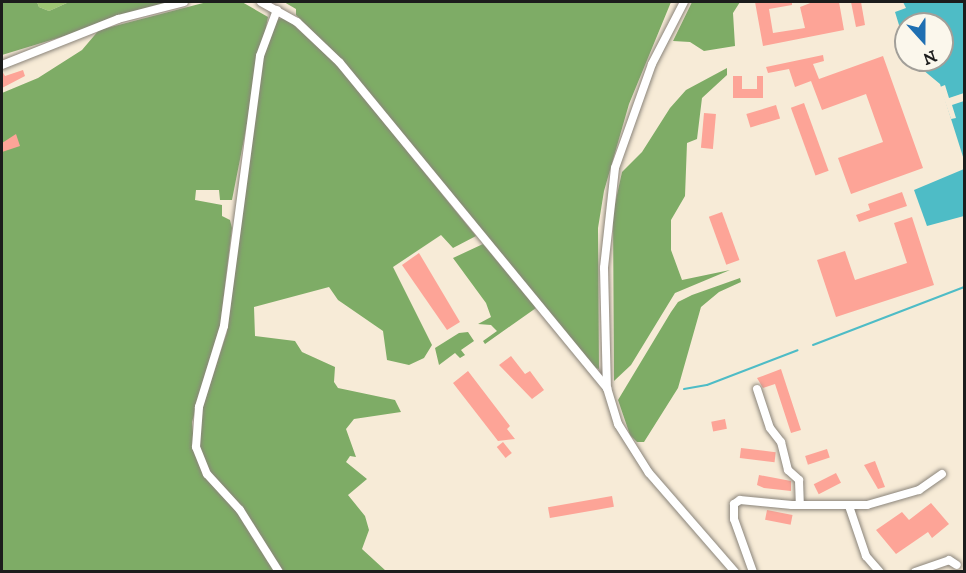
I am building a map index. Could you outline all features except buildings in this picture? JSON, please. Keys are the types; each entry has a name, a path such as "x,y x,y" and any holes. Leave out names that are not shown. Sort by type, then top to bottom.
{"street":[{"path":"2,64 118,20 184,2"},
{"path":"261,2 297,22 340,63 608,387"},
{"path":"684,2 652,64 614,174 604,267 608,387 618,424 650,473 735,572"},
{"path":"277,10 260,56 224,326 199,407 196,447 207,474 240,510 279,572"},
{"path":"758,389 770,428 781,442 788,470 799,480 800,505"},
{"path":"753,572 734,519 734,504 747,498 800,505 849,506 909,494 942,474"},
{"path":"849,506 866,555 880,572"},
{"path":"915,572 950,561 957,565"}],"green space":[{"path":"2,2 37,2 39,7 49,11 69,2 176,2 2,55"},
{"path":"37,2 69,2 49,11 39,7"},
{"path":"207,2 242,2 268,17 232,200 220,200 219,190 196,190 195,200 222,205 222,216 230,220 232,228 220,327 192,422 194,446 205,476 238,512 276,571 2,571 2,93 38,78 82,50 99,30"},
{"path":"284,2 671,2 629,104 604,191 598,228 599,369 592,367 331,49 296,15 296,9"},
{"path":"692,2 740,2 733,13 735,46 704,51 690,42 673,41"},
{"path":"285,17 338,66 476,236 453,248 441,235 393,267 432,345 424,358 409,365 387,360 383,331 338,300 329,287 254,307 255,336 295,341 302,352 335,367 334,382 338,388 395,400 401,412 354,419 346,429 356,457 350,456 346,462 367,479 348,495 365,516 369,530 362,549 386,571 282,571 209,471 199,446 203,406 227,332 263,56 274,21"},
{"path":"727,68 727,75 702,98 697,139 687,143 685,196 671,220 671,250 682,280 730,270 675,293 631,365 614,381 613,213 622,172 642,152 670,108 686,90"},
{"path":"483,244 536,308 485,344 483,341 497,331 491,325 478,324 491,317 486,303 453,258"},
{"path":"740,278 741,282 719,292 701,307 678,388 644,442 637,442 630,435 618,400 671,312 678,302 692,295"},
{"path":"468,332 474,341 461,350 465,355 460,358 455,353 439,365 435,348 459,333"}],"water":[{"path":"903,2 964,2 964,160 940,84 926,72 954,72 954,12 895,12 906,8"},
{"path":"964,169 964,216 927,226 914,190"}],"pier":[{"path":"945,85 949,98 964,93 964,101 952,105 956,118 951,119 940,87"}],"waterway":[{"path":"813,345 964,287"},
{"path":"684,389 707,385 798,350"}]}
